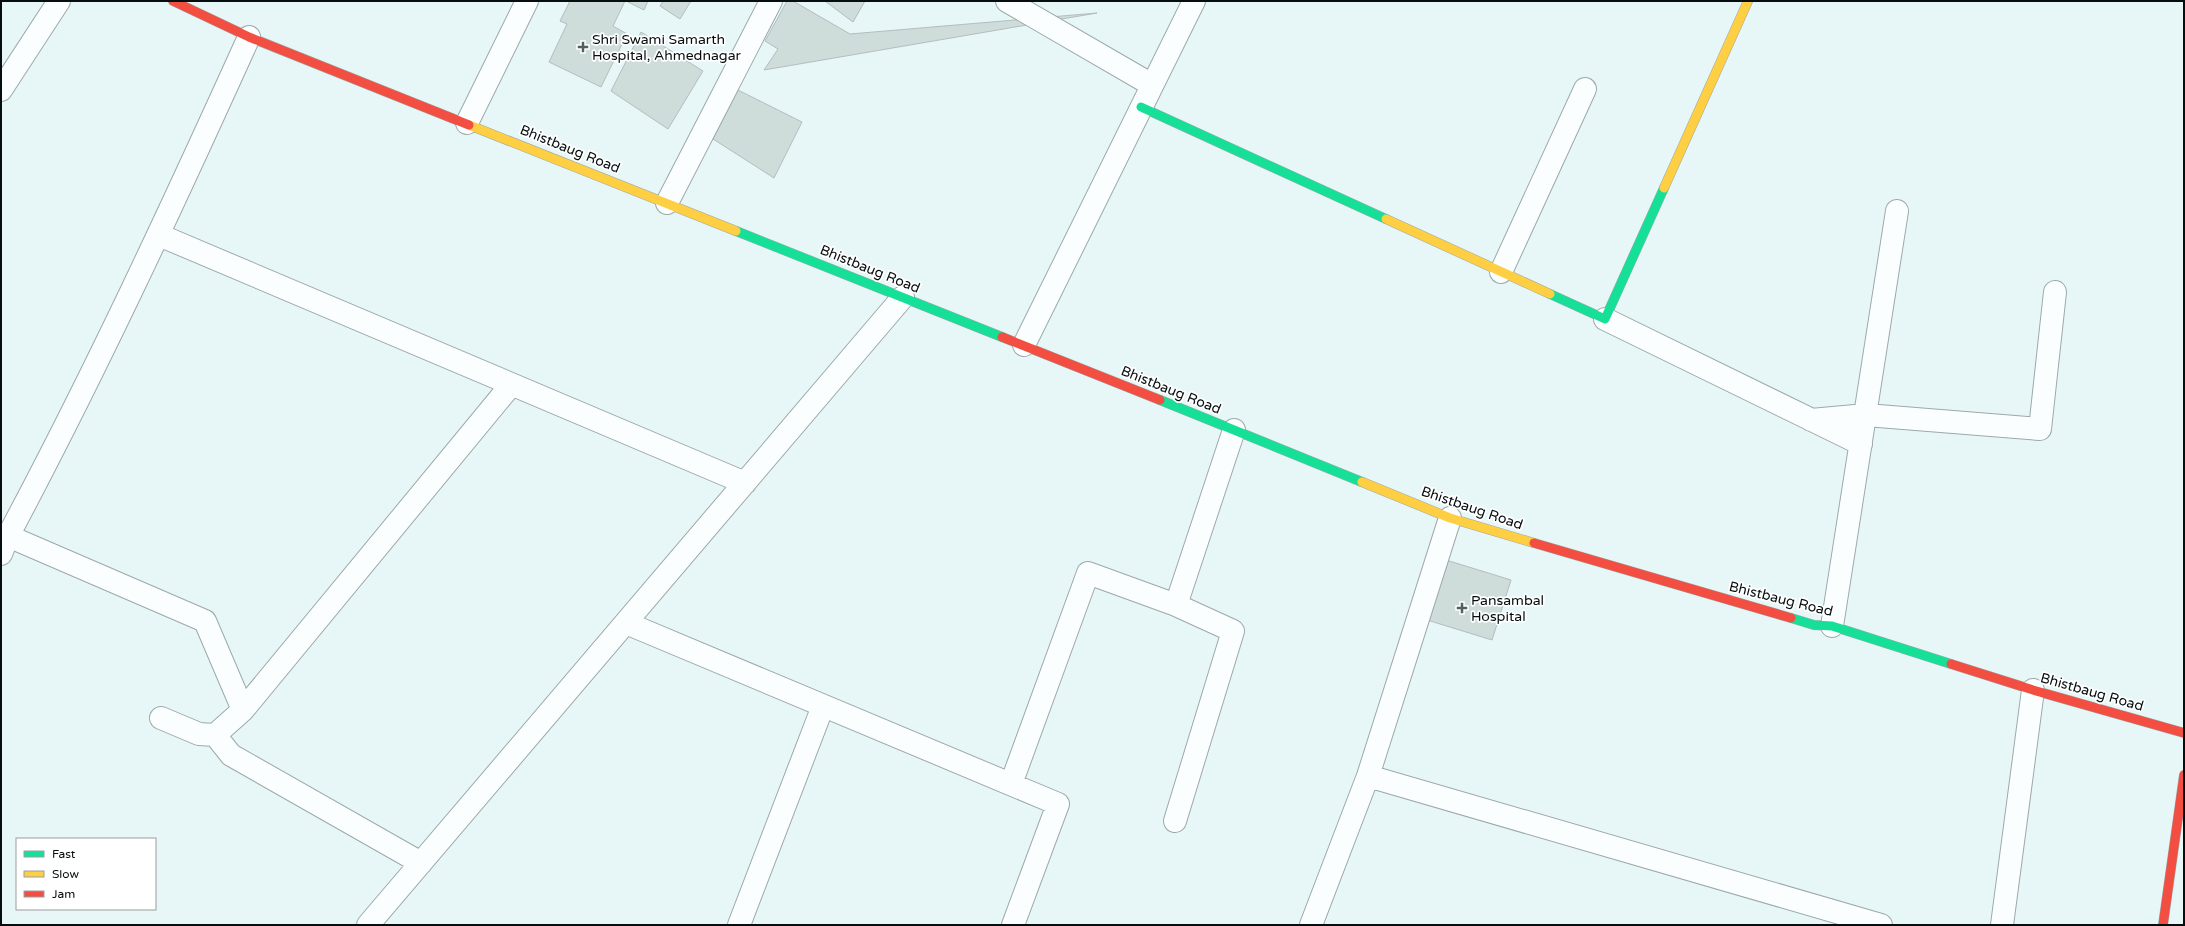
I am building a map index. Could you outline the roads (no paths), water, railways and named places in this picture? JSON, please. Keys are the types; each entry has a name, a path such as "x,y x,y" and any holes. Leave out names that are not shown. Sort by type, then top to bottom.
{"street":[{"path":"1,90 59,1"},
{"name":"Bhistbaug Road","path":"173,1 249,37 1024,345 1450,518 1704,594 1814,625 1832,626 2033,690 2184,733"},
{"path":"467,123 527,1"},
{"path":"667,203 771,1"},
{"path":"1007,1 1152,85"},
{"path":"1024,345 1194,1"},
{"path":"1604,319 1748,1"},
{"path":"243,710 205,621 5,545 48,462 159,235 249,37"},
{"path":"1501,272 1585,90"},
{"path":"1141,108 1604,319 1861,444"},
{"path":"1832,626 1897,211"},
{"path":"159,235 745,483"},
{"path":"1811,420 1866,415 2040,429 2056,292"},
{"path":"368,925 903,297"},
{"path":"161,718 199,734 216,735 243,710 511,385"},
{"path":"1176,606 1234,430"},
{"path":"1311,925 1368,776 1450,518"},
{"path":"1011,784 1088,573 1176,606 1234,631 1175,821"},
{"path":"626,623 1058,804 1013,925"},
{"path":"2002,925 2033,690"},
{"path":"739,925 823,706"},
{"path":"216,735 231,754 421,863"},
{"path":"2163,925 2184,775"},
{"path":"1368,776 1881,925"}],"place":[{"name":"Shri Swami Samarth Hospital, Ahmednagar","path":"583,47"},
{"name":"Pansambal Hospital","path":"1462,608"}]}
